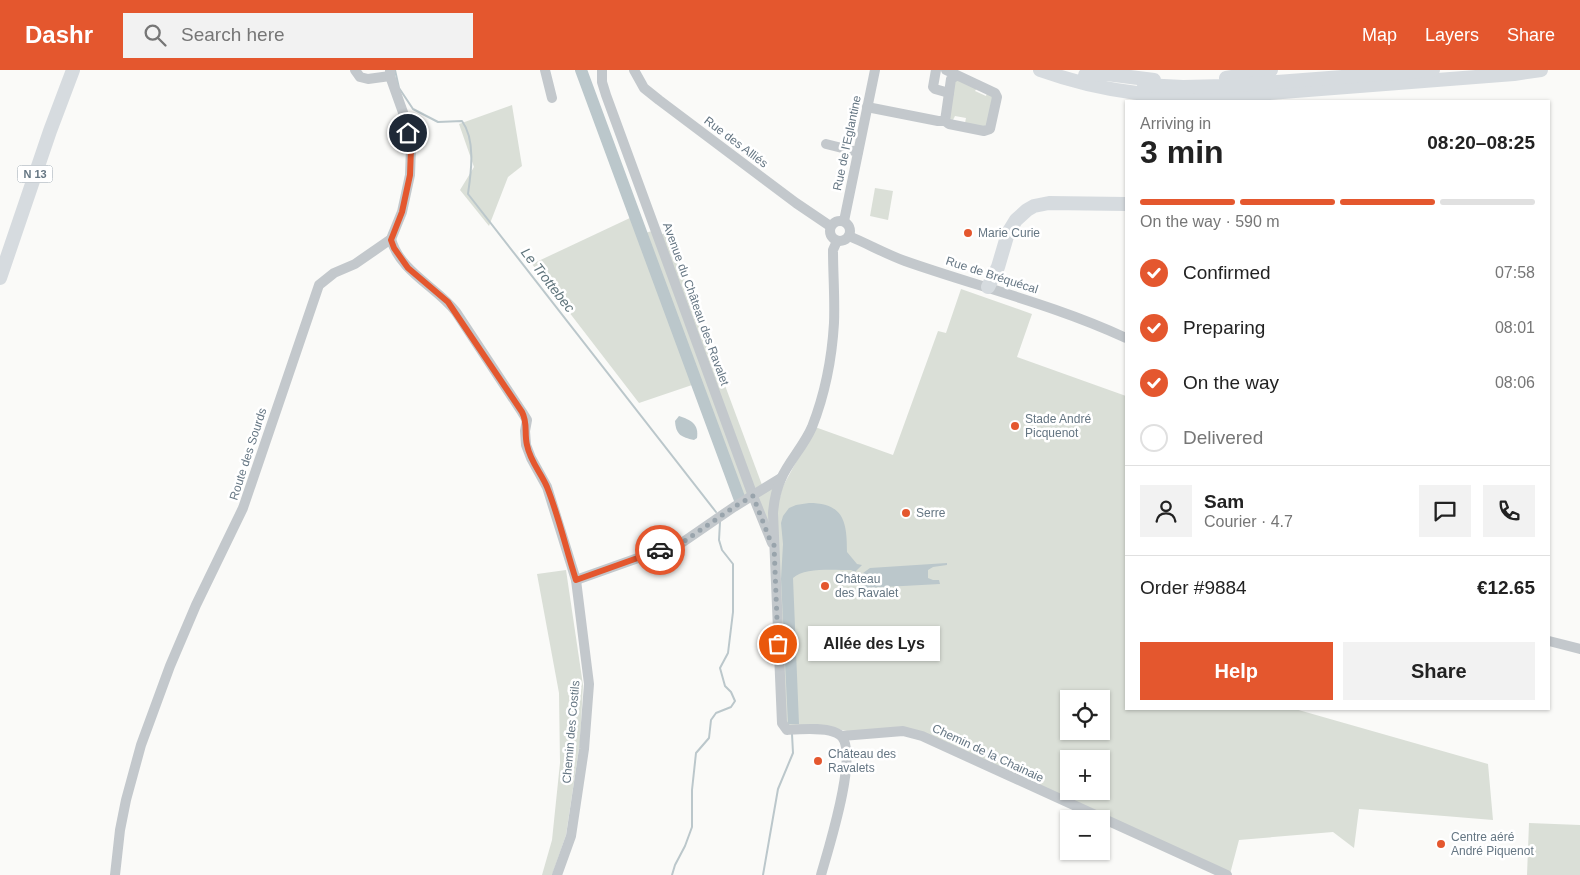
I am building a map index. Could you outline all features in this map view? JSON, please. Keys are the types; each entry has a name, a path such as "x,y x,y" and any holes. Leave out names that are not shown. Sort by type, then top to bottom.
{"highway":[{"name":"N 13","path":"0,255 64,70"},
{"name":"N 13","path":"0,278 50,131 73,70"},
{"path":"1040,70 1086,84 1156,100"},
{"path":"1068,70 1129,84 1183,87 1541,70"},
{"path":"1085,75 1107,74 1150,80 1202,80 1234,77 1271,70"},
{"path":"1122,92 1162,96 1216,96 1433,75"},
{"path":"1259,100 1433,75"},
{"path":"993,288 1012,226 1021,215 1034,206 1050,203 1125,204"}],"street":[{"path":"545,70 552,98"},
{"name":"Avenue du Château des Ravalet","path":"602,70 602,82 606,95 753,496 770,540 774,545"},
{"name":"Rue des Alliés","path":"634,70 644,88 658,100 796,203 830,226"},
{"name":"Rue de l'Eglantine","path":"844,221 875,70"},
{"path":"936,70 933,87 949,93"},
{"path":"867,108 938,122 945,121 948,124 984,131 991,127 997,97 996,93 946,70"},
{"path":"358,74 368,79 390,73 405,118 411,148 410,175 402,212 391,240"},
{"path":"945,121 951,79 956,76"},
{"path":"826,144 858,152"},
{"path":"837,220 844,221 850,227 849,236 845,240 837,240 831,236 830,226 837,220"},
{"name":"Rue de Bréquécal","path":"849,236 903,260 1071,315 1125,338"},
{"name":"Chemin des Costils","path":"391,240 394,248 408,268 448,302 456,312 527,420 525,431 526,445 547,487 576,580 589,684 584,749 571,836 557,875"},
{"name":"Route des Sourds","path":"114,875 126,800 141,745 170,666 196,605 243,508 319,285 334,274 356,264 391,240"},
{"path":"821,875 839,814 847,746 842,736 835,733 818,729 787,730 782,723 774,545 775,498 781,478 801,449 812,427 822,396 828,369 834,322 833,250 837,240"},
{"path":"576,580 683,542 781,478"},
{"path":"1550,641 1580,649"},
{"name":"Chemin de la Chainaie","path":"842,736 903,731 922,736 1227,875"}],"shaded area":[{"path":"957,79 977,88 975,91 986,96 987,93 993,95 987,124 984,127 965,123 966,118 955,116 953,120 949,120 953,83"},
{"path":"512,105 522,166 508,177 489,226 460,190 474,167 459,124"},
{"path":"875,188 893,191 888,220 870,216"},
{"path":"632,217 642,234 652,231 655,237 668,232 762,485 740,500 695,384 639,403 532,264"},
{"path":"961,289 1032,314 1017,357 1125,396 1125,710 1299,710 1488,764 1493,820 1359,809 1354,848 1333,832 1239,840 1230,874 1110,820 1110,810 1087,810 1065,800 1110,800 1110,750 1060,750 1060,798 922,736 847,731 820,726 786,725 777,510 782,488 815,427 893,455 938,331 946,333"},
{"path":"679,416 693,423 697,429 697,438 694,440 680,435 675,421"},
{"path":"777,484 772,529 756,496"},
{"path":"809,503 830,506 841,516 846,532 847,552 857,564 862,565 855,572 851,570 812,571 798,574 793,578 799,724 788,724 781,579 783,544 781,523 783,516 789,508"},
{"path":"947,563 947,565 933,567 928,570 928,578 939,580 940,584 866,588 863,585 863,573 870,568"},
{"path":"566,570 583,685 580,742 566,835 552,875 542,875 552,840 560,763 559,693 537,574"},
{"path":"1529,823 1580,825 1580,875 1527,875"}],"waterway":[{"name":"Le Trottebec","path":"395,70 399,88 413,109 438,122 462,121 471,147 468,194 716,512"},
{"path":"581,70 740,500"},
{"name":"Le Trottebec","path":"672,875 692,827 692,790 696,753 709,738 711,720 716,713 731,707 735,701 731,692 725,686 720,668 728,653 733,612 733,564 722,550 719,540 720,522"},
{"path":"763,875 778,789 793,753 792,734"}],"way so far":[{"path":"660,550 683,542 753,496 770,540 774,545 778,644"}],"place":[{"name":"Marie Curie","path":"968,233"},
{"name":"Stade André Picquenot","path":"1015,426"},
{"name":"Serre","path":"906,513"},
{"name":"Château des Ravalet","path":"825,586"},
{"name":"Allée des Lys","path":"778,644"},
{"name":"Château des Ravalets","path":"818,761"},
{"name":"Centre aéré André Piquenot","path":"1441,844"}],"route":[{"path":"408,133 411,148 410,175 402,212 391,240 394,248 408,268 448,302 456,312 527,420 525,431 526,445 547,487 576,580 660,550"}]}
